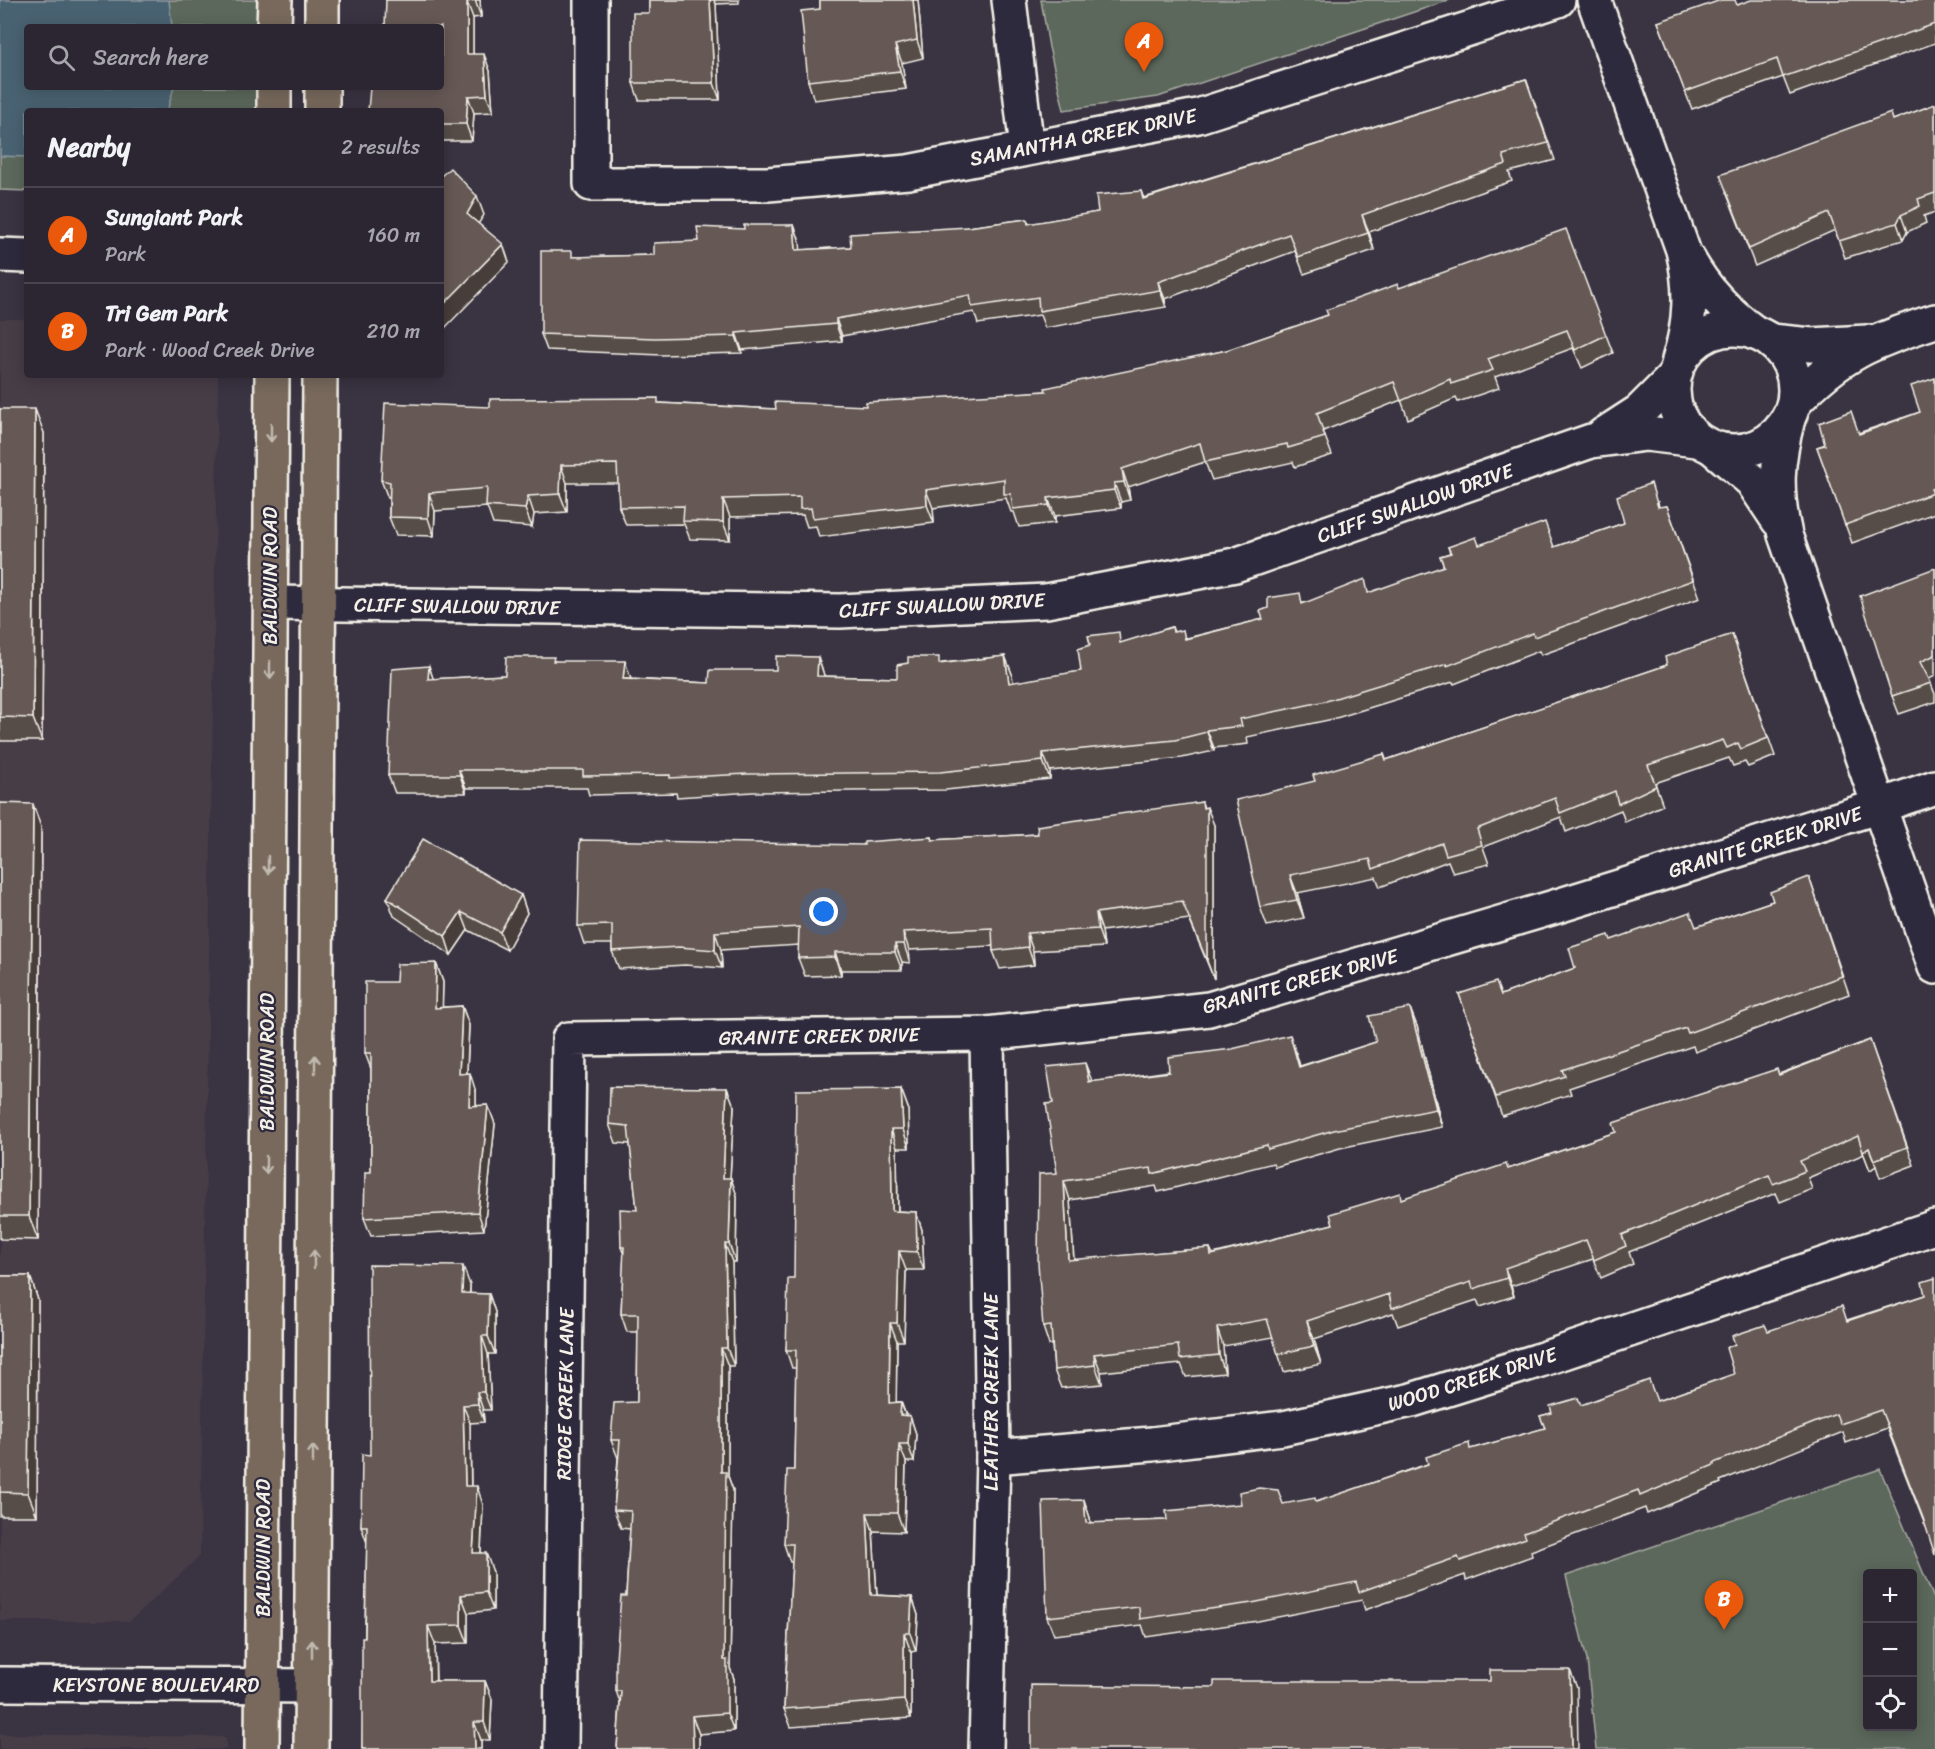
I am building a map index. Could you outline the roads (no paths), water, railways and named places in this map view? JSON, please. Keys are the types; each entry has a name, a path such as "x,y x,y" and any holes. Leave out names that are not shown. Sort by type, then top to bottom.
{"main road":[{"path":"274,0 274,24"},
{"path":"322,0 322,24"},
{"path":"274,90 274,108"},
{"path":"322,90 322,108"},
{"name":"BALDWIN ROAD","path":"262,1749 272,378"},
{"path":"311,1749 320,378"}],"street":[{"name":"SAMANTHA CREEK DRIVE","path":"591,0 591,184 780,183 908,171 1198,116 1558,0"},
{"path":"1010,0 1028,148"},
{"path":"1593,0 1683,250 1688,272 1690,317 1672,395 1676,412 1684,428 1752,481 1771,507 1785,535 1935,967"},
{"path":"1683,250 1711,294 1731,315 1783,353 1792,368 1796,385 1780,449 1776,481 1785,535"},
{"path":"0,255 24,256"},
{"path":"1676,370 1703,336 1729,329 1811,345 1845,345 1877,340 1935,321"},
{"path":"1705,444 1730,452 1748,451 1764,444 1778,433 1791,411 1831,366 1877,340"},
{"name":"CLIFF SWALLOW DRIVE","path":"1591,441 1640,411 1676,370"},
{"name":"CLIFF SWALLOW DRIVE","path":"270,603 840,611 1046,601 1235,565 1591,441 1646,434 1705,444"},
{"name":"GRANITE CREEK DRIVE","path":"569,1039 987,1034 1209,1009 1540,912 1935,787"},
{"name":"LEATHER CREEK LANE","path":"986,1749 993,1457 987,1034"},
{"name":"RIDGE CREEK LANE","path":"561,1749 569,1039"},
{"name":"WOOD CREEK DRIVE","path":"993,1457 1152,1444 1272,1429 1412,1400 1537,1361 1935,1227"},
{"name":"KEYSTONE BOULEVARD","path":"0,1684 311,1686"}],"water":[{"path":"0,0 169,0 172,24 24,24 24,90 173,90 168,108 24,108 24,157 0,156"}],"place":[{"name":"Sungiant Park","path":"1144,72"},
{"name":"Tri Gem Park","path":"1724,1630"}]}
